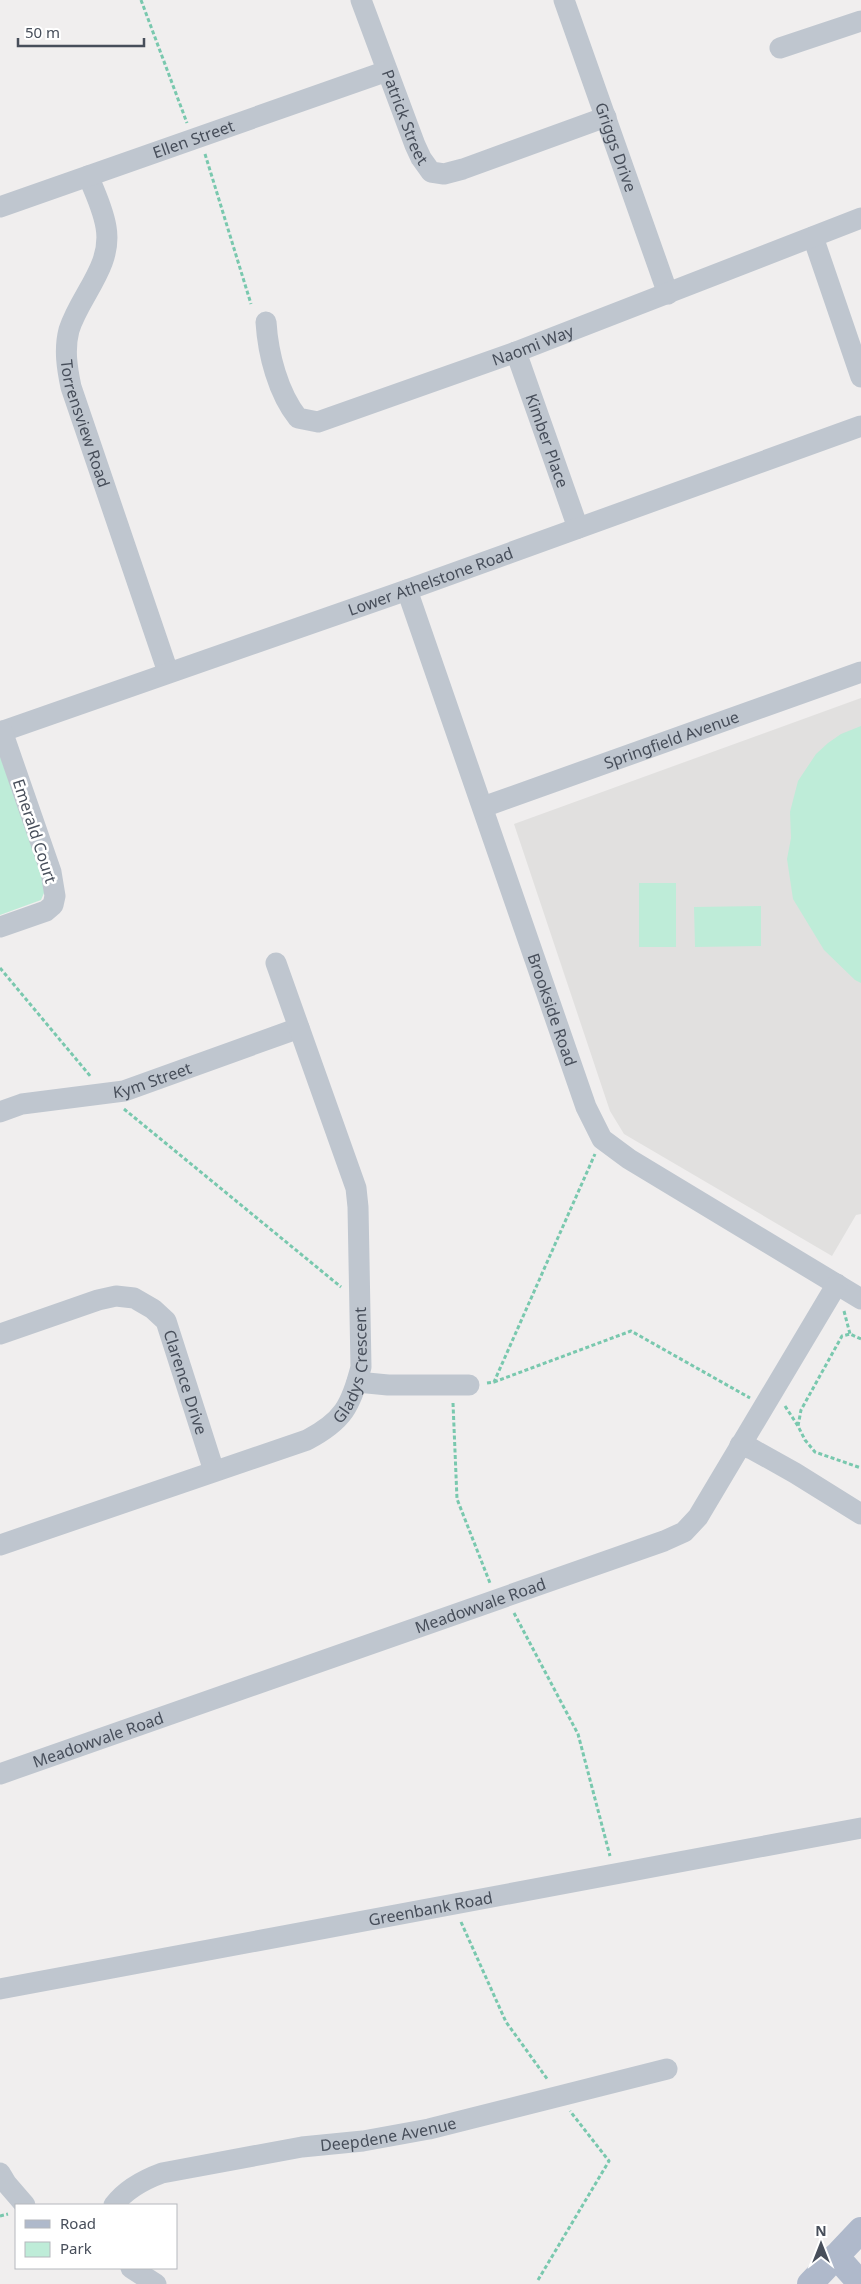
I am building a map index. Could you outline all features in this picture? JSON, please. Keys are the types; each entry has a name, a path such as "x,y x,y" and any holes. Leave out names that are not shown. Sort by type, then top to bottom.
{"main road":[{"path":"810,2284 847,2269 861,2230"}],"street":[{"name":"Patrick Street","path":"361,0 415,146 431,172 444,174 463,169 606,117"},
{"name":"Griggs Drive","path":"564,0 668,294"},
{"path":"780,48 861,21"},
{"name":"Ellen Street","path":"0,207 387,71"},
{"name":"Torrensview Road","path":"88,176 106,227 106,245 102,264 69,332 66,348 67,366 71,387 168,672"},
{"name":"Naomi Way","path":"266,322 268,343 287,404 298,418 318,422 516,352 861,218"},
{"path":"813,237 861,377"},
{"name":"Kimber Place","path":"516,352 578,528"},
{"name":"Lower Athelstone Road","path":"1,731 406,590 861,426"},
{"name":"Brookside Road","path":"406,590 586,1107 602,1139 629,1159 861,1299"},
{"name":"Springfield Avenue","path":"483,807 861,672"},
{"name":"Emerald Court","path":"0,927 46,911 53,905 55,896 50,872 1,731"},
{"name":"Gladys Crescent","path":"0,1544 307,1440 328,1429 345,1410 355,1393 361,1367 356,1188 276,963"},
{"name":"Kym Street","path":"0,1112 22,1104 124,1091 299,1028"},
{"name":"Meadowvale Road","path":"0,1774 664,1541 684,1532 698,1517 837,1284"},
{"name":"Clarence Drive","path":"0,1334 98,1300 116,1296 134,1298 154,1309 166,1321 214,1470"},
{"path":"357,1382 388,1385 460,1385"},
{"path":"740,1445 752,1449 861,1514"},
{"name":"Greenbank Road","path":"0,1989 861,1828"},
{"name":"Deepdene Avenue","path":"115,2204 130,2189 145,2179 162,2173 302,2147 363,2140 428,2129 555,2091 667,2069"},
{"path":"0,2173 24,2204"},
{"path":"133,2269 156,2284"}],"path":[{"path":"141,0 187,124 193,122"},
{"path":"203,147 251,304"},
{"path":"0,968 105,1093 359,1301"},
{"path":"494,1382 602,1139"},
{"path":"614,1874 578,1734 501,1598 457,1499 460,1385 494,1382 631,1331 764,1406"},
{"path":"861,1339 850,1334 842,1336 800,1410 798,1426 805,1440 815,1452 861,1468"},
{"path":"460,1918 506,2022 555,2091 610,2161 538,2280"}],"shaded area":[{"path":"861,698 861,1214 856,1215 832,1256 624,1134 610,1111 514,824"}],"green space":[{"path":"861,726 861,983 855,980 824,950 793,899 787,859 791,838 790,812 798,781 816,754 828,743 841,734"},
{"path":"0,756 47,886 41,900 0,915"},
{"path":"639,883 676,883 676,947 639,947"},
{"path":"761,906 761,946 695,947 694,907"}]}
